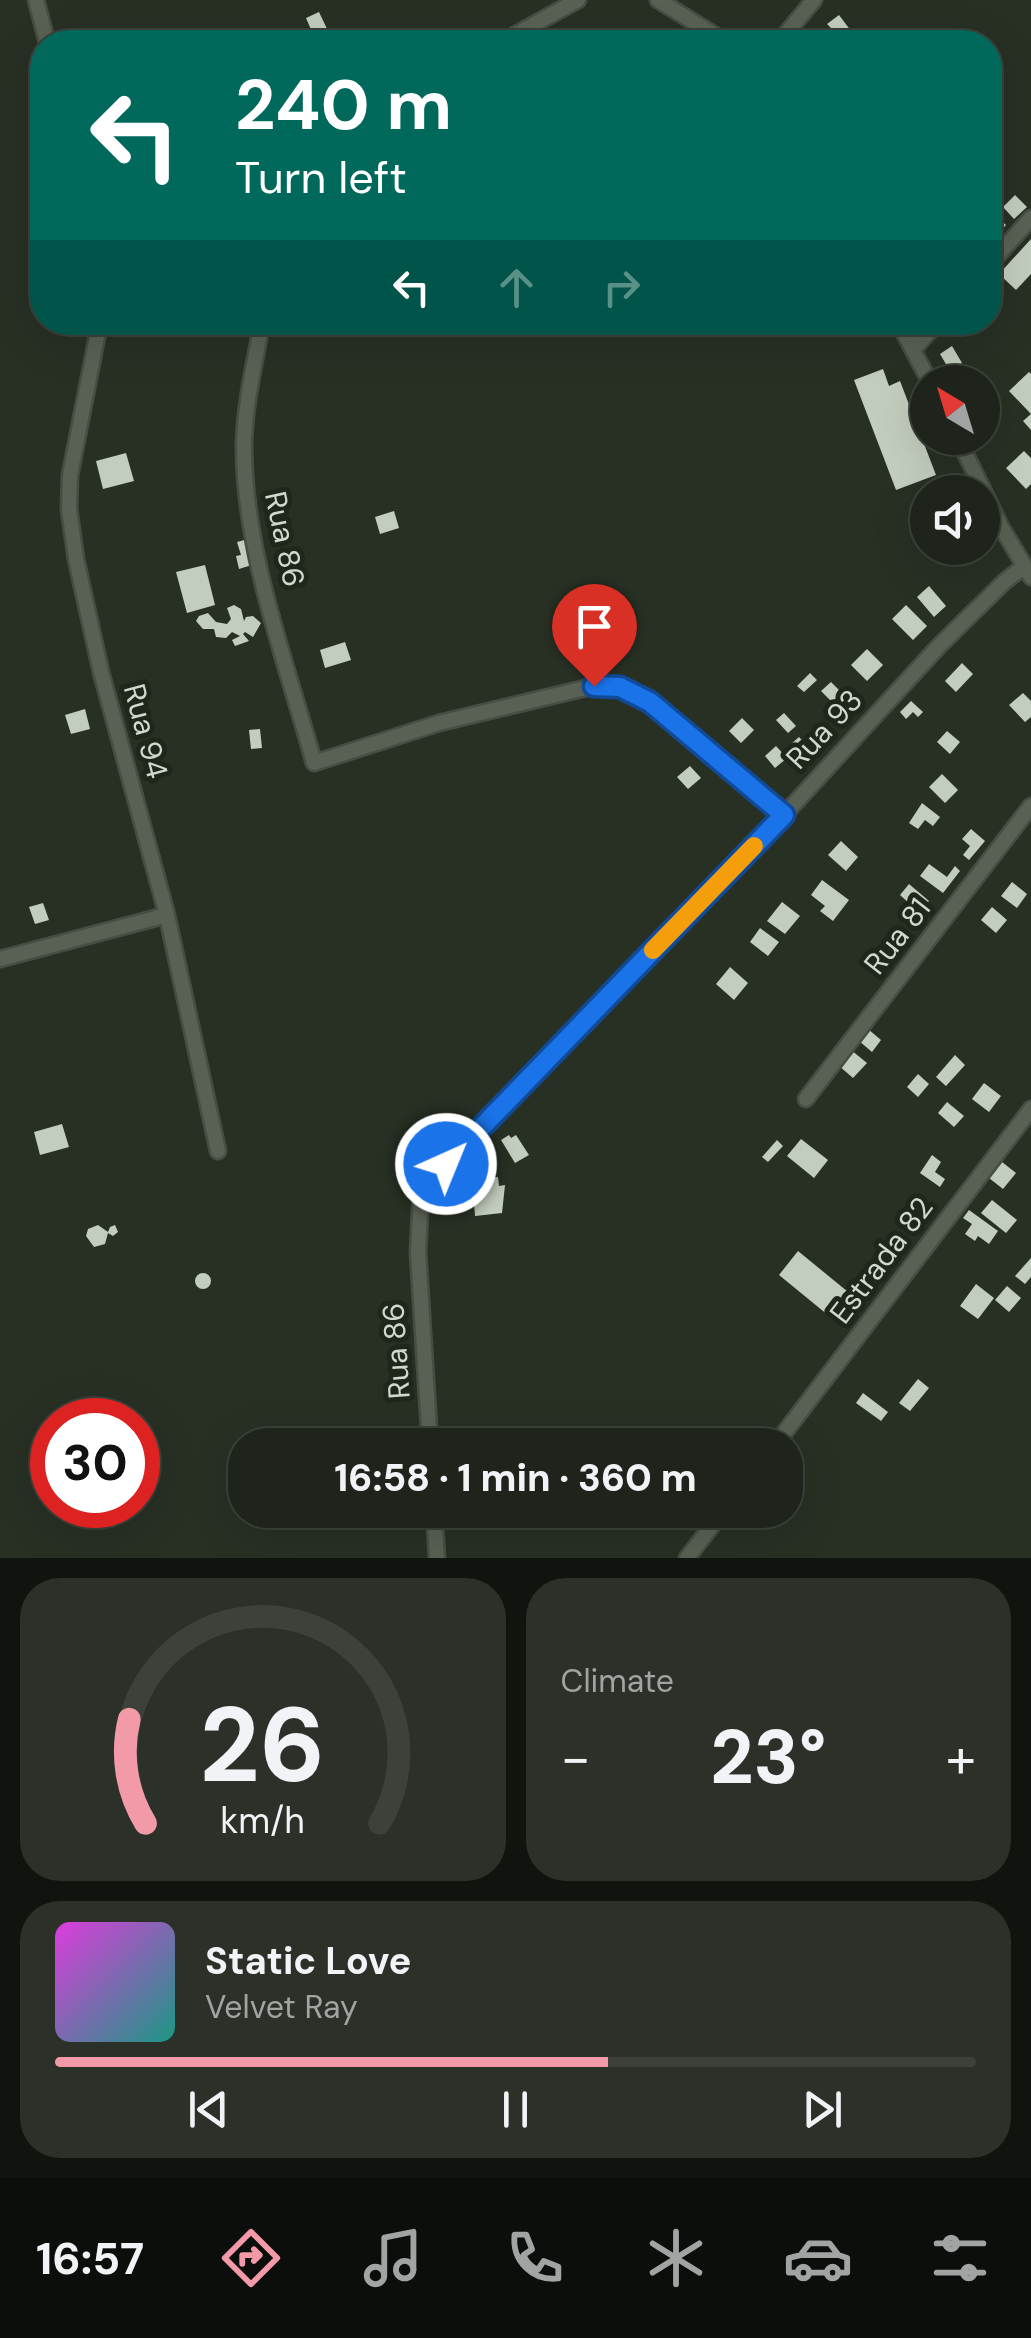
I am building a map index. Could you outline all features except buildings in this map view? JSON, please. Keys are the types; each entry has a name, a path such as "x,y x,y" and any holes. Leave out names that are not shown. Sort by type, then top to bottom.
{"street":[{"path":"36,0 44,30"},
{"path":"524,30 578,0"},
{"path":"658,0 707,30"},
{"path":"788,30 814,0"},
{"path":"1002,251 1031,218"},
{"name":"Rua 94","path":"97,335 70,475 69,510 76,559 167,915 218,1151"},
{"name":"Rua 86","path":"260,335 248,406 246,486 252,538 314,764 439,723 594,686 620,687 650,702 784,815"},
{"path":"905,335 921,365"},
{"path":"913,350 926,335"},
{"path":"967,455 1027,572"},
{"name":"Rua 93","path":"421,1193 784,815 938,647 1004,582 1027,572"},
{"name":"Rua 81","path":"806,1099 1031,806"},
{"path":"0,959 167,915"},
{"name":"Estrada 82","path":"787,1428 1031,1109"},
{"name":"Rua 86","path":"421,1193 418,1252 429,1428"},
{"path":"435,1528 437,1558"},
{"path":"687,1558 710,1528"}],"slow traffic":[{"path":"653,950 754,846"}],"route":[{"path":"446,1164 784,815 650,702 620,687 594,686"}]}
